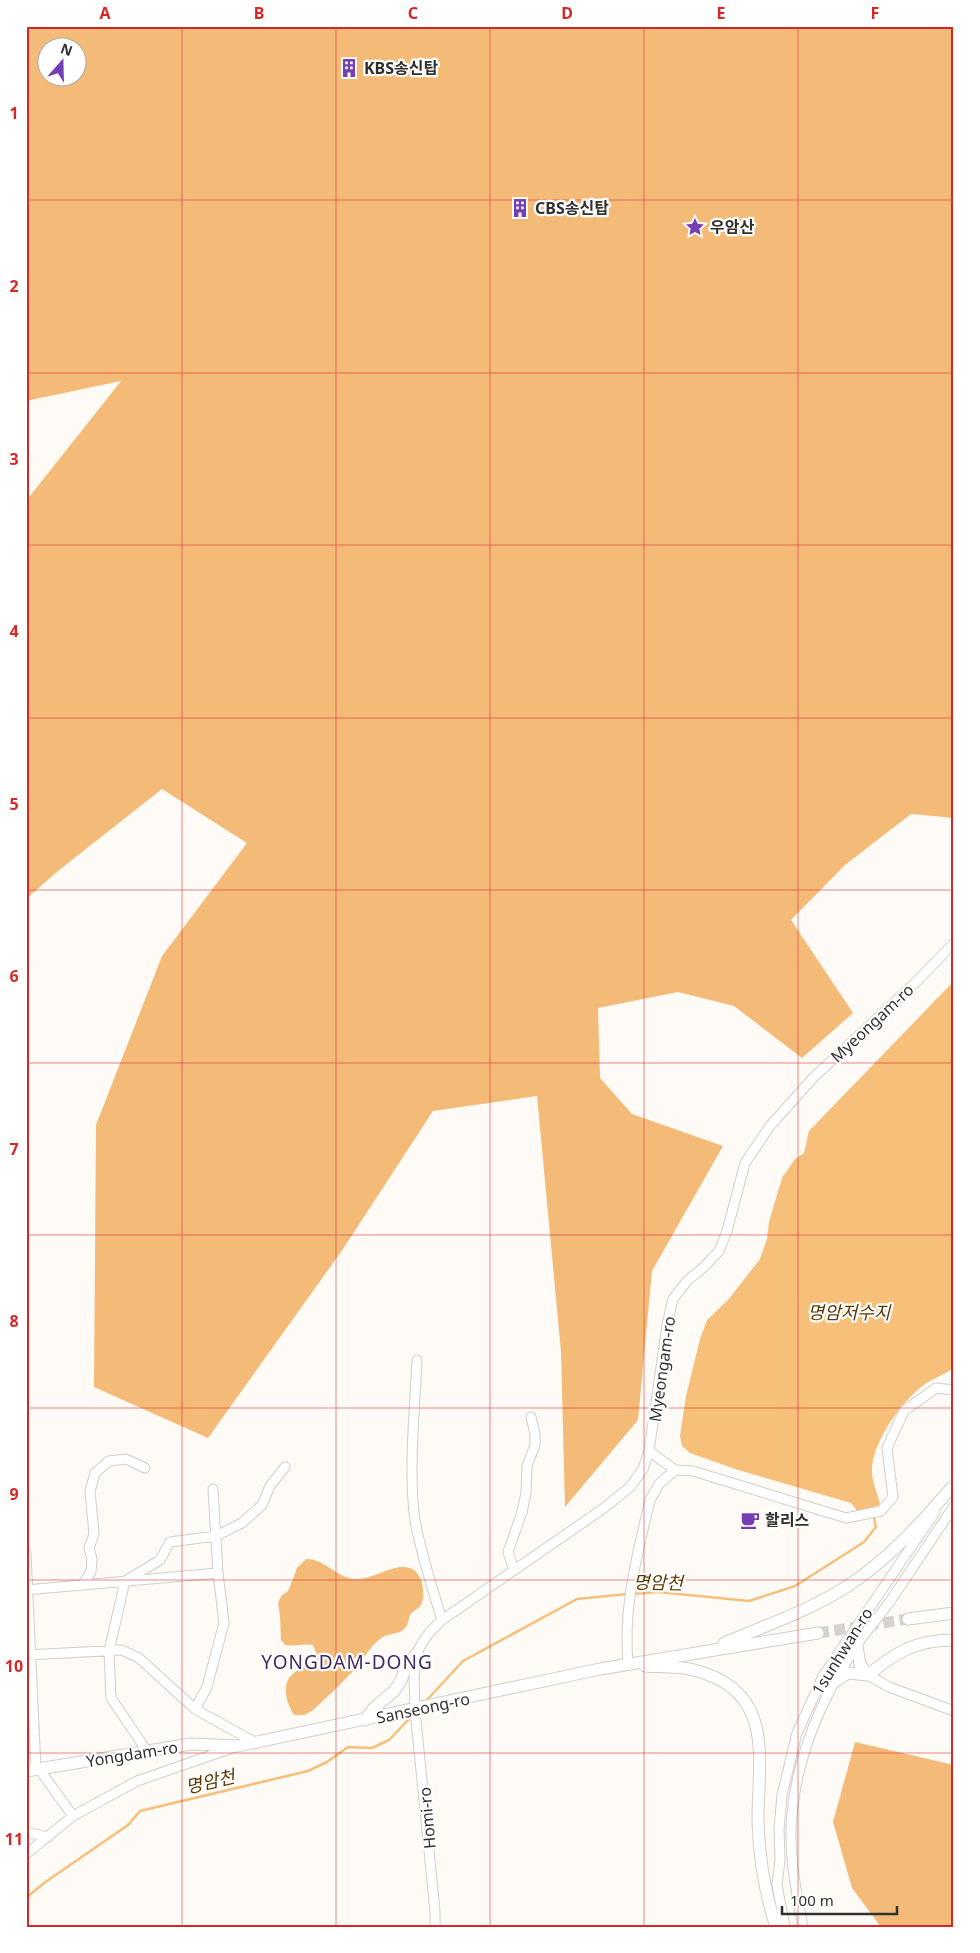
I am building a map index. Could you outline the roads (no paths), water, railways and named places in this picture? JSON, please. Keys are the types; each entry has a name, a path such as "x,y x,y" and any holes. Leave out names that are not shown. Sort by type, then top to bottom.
{"main road":[{"path":"706,1651 785,1618 847,1586 891,1552 917,1528 953,1486"},
{"path":"908,1619 954,1613"},
{"name":"Sanseong-ro","path":"238,1746 628,1664 818,1633"},
{"path":"834,1682 848,1672 868,1675 890,1657 904,1649 921,1643 954,1640"},
{"path":"856,1646 860,1665 868,1675"},
{"path":"365,1720 374,1708 394,1691 401,1681 405,1669 417,1653"},
{"path":"628,1664 692,1669 708,1674 724,1682 739,1694 752,1713 758,1733 761,1758 758,1821 760,1858 776,1927"},
{"name":"Yongdam-ro","path":"34,1770 191,1744 238,1746"}],"street":[{"name":"Myeongam-ro","path":"415,1710 414,1677 417,1653 429,1633 442,1620 604,1508 630,1487 643,1469 649,1451 667,1325 673,1300 688,1280 718,1252 727,1231 746,1163 770,1126 813,1078 954,943"},
{"path":"417,1360 413,1472 415,1520 432,1590 442,1620"},
{"path":"649,1451 675,1470 693,1471 846,1518 881,1511 893,1497 887,1448 904,1411 936,1388 954,1390"},
{"path":"514,1570 508,1552 522,1512 526,1493 527,1466 534,1445 535,1434 531,1417"},
{"path":"82,1585 91,1572 92,1559 89,1548 94,1534 90,1492 95,1473 109,1461 126,1459 145,1468"},
{"path":"147,1751 111,1698 109,1651 125,1581 160,1560 170,1542 216,1536 242,1523 262,1505 270,1486 285,1467"},
{"path":"628,1664 627,1612 650,1500 659,1484 675,1470"},
{"name":"1sunhwan-ro","path":"785,1927 777,1885 780,1860 782,1795 797,1733 823,1676 953,1486"},
{"path":"195,1709 207,1687 224,1623 218,1573 213,1489"},
{"name":"1sunhwan-ro","path":"803,1927 791,1849 792,1814 808,1739 823,1702 856,1646 892,1598 954,1506"},
{"path":"26,1554 34,1770 73,1816"},
{"path":"27,1590 218,1573"},
{"path":"29,1654 122,1650 139,1658 195,1709 256,1743"},
{"path":"868,1675 889,1687 954,1711"},
{"name":"Homi-ro","path":"415,1710 426,1802 435,1927"},
{"name":"Sanseong-ro","path":"26,1854 73,1816 137,1781 238,1746"},
{"path":"26,1832 48,1837"}],"water":[{"name":"명암저수지","path":"954,981 954,1368 925,1384 913,1394 888,1425 876,1449 873,1461 873,1480 880,1505 857,1511 851,1503 735,1469 690,1453 682,1446 680,1436 686,1396 700,1339 707,1320 728,1300 760,1259 767,1239 769,1222 782,1178 795,1159 804,1153 809,1131"}],"waterway":[{"name":"명암천","path":"633,1594 658,1592 749,1601 795,1586 864,1542 876,1527 871,1504"},
{"name":"명암천","path":"425,1702 463,1661 577,1599 627,1594"},
{"name":"명암천","path":"26,1898 44,1883 128,1825 140,1811 308,1771 327,1762 348,1747 372,1748 389,1740 411,1717"}],"tunnel":[{"path":"818,1633 908,1619"}],"place":[{"name":"KBS송신탑","path":"349,68"},
{"name":"CBS송신탑","path":"520,208"},
{"name":"우암산","path":"695,227"},
{"name":"할리스","path":"750,1520"}],"district":[{"name":"YONGDAM-DONG","path":"347,1662"}]}
